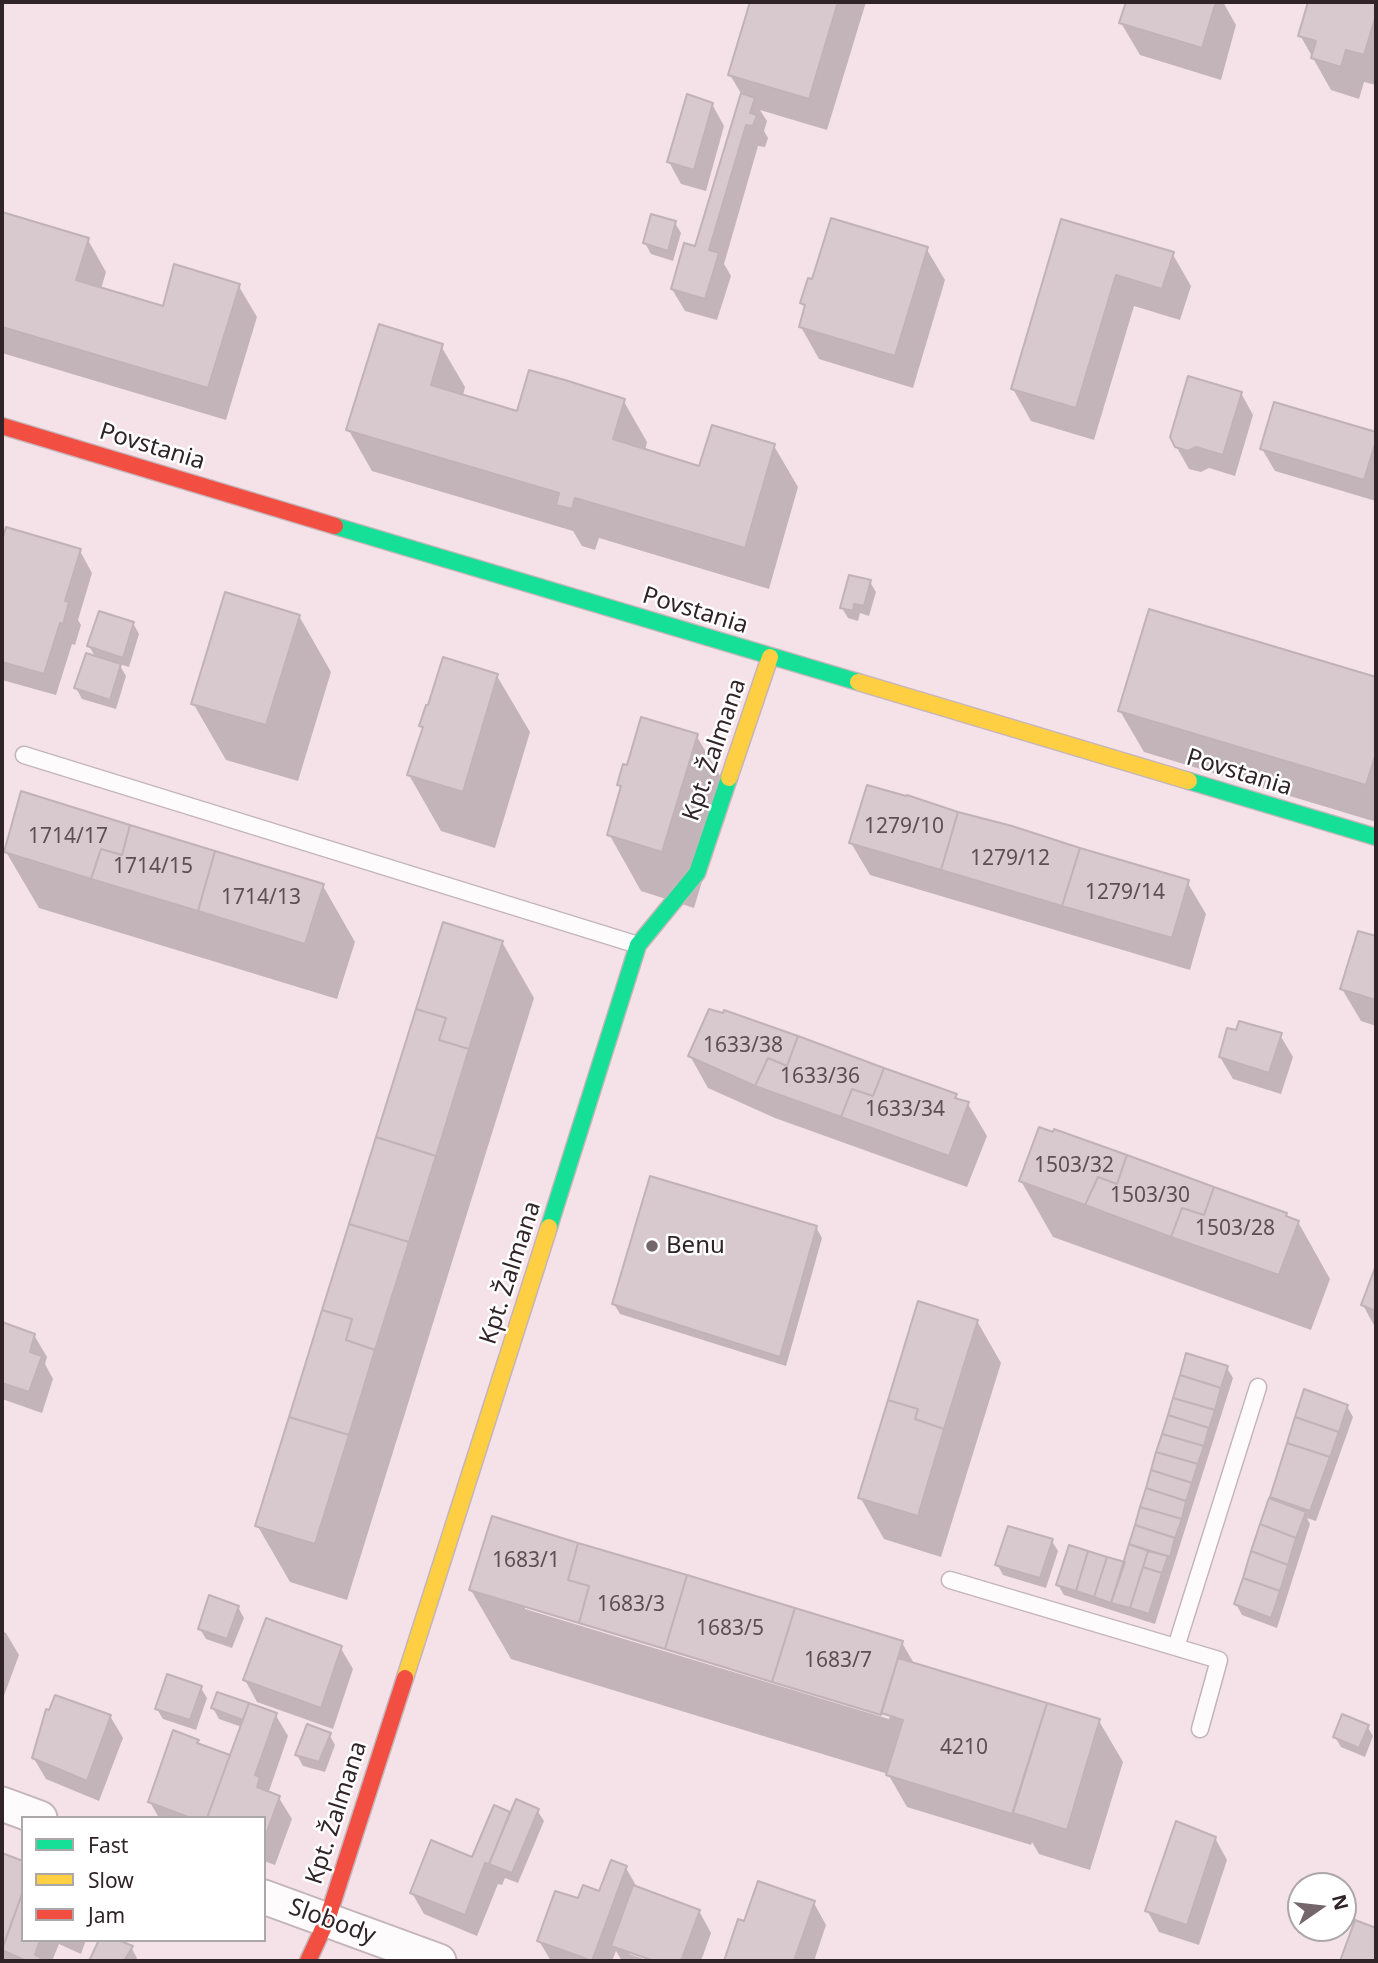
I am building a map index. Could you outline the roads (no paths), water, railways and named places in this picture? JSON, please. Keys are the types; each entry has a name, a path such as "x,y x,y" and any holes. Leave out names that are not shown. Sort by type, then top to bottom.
{"street":[{"name":"Povstania","path":"2,426 1376,837"},
{"name":"Kpt. Žalmana","path":"308,1961 327,1920 638,945 697,873 770,657"},
{"path":"2,1804 35,1816"},
{"name":"Slobody","path":"266,1898 439,1961"}],"lane":[{"path":"23,755 638,945"},
{"path":"1177,1647 1258,1387"},
{"path":"950,1580 1219,1660 1200,1729"}],"place":[{"name":"Benu","path":"652,1246"}]}
